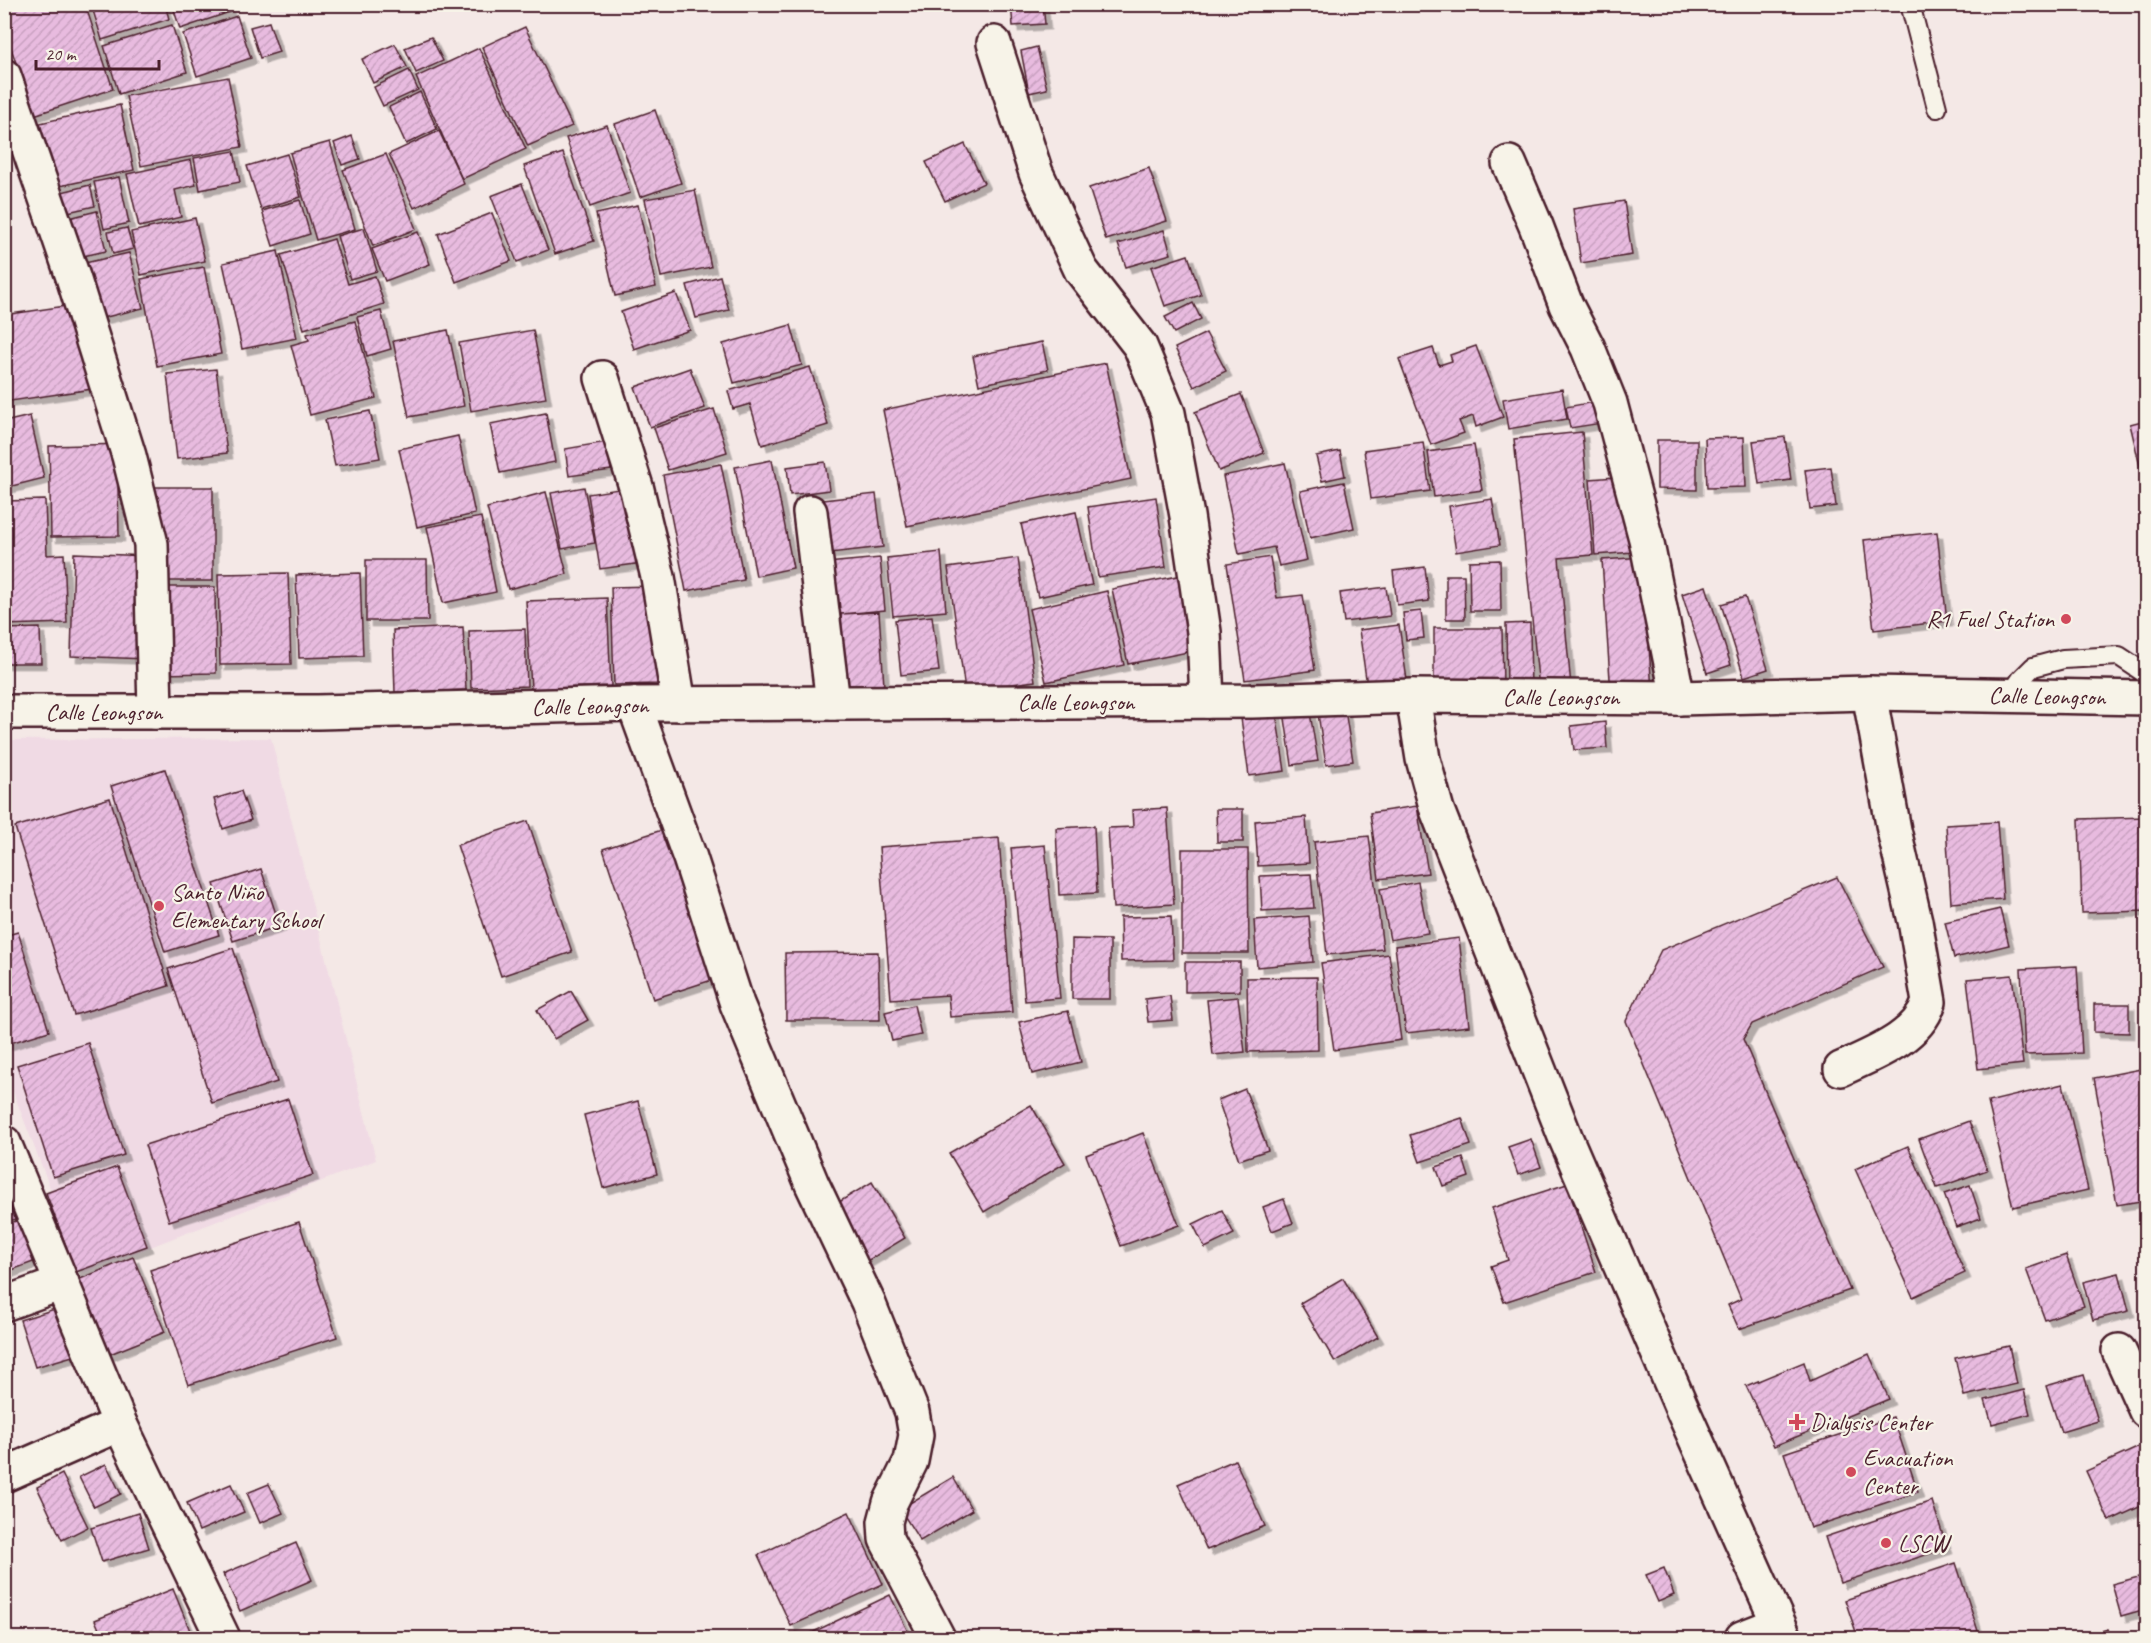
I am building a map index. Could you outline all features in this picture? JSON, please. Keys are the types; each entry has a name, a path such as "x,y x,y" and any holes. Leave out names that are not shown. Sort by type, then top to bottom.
{"street":[{"path":"994,43 1036,173 1081,270 1140,346 1168,413 1187,516 1204,632 1207,701"},
{"path":"4,76 129,456 151,543 155,712"},
{"path":"1509,163 1566,305 1588,348 1610,403 1646,539 1678,698"},
{"path":"602,378 648,533 658,577 679,704"},
{"path":"810,513 833,703"},
{"path":"1841,1069 1878,1052 1910,1031 1926,1012 1929,1002 1915,921 1891,818 1869,693"},
{"name":"Calle Leongson","path":"4,712 318,712 633,704 1207,701 1413,696 1678,698 1869,693 2146,698"},
{"path":"1413,696 1423,759 1441,821 1566,1139 1781,1631 1742,1638"},
{"path":"633,704 690,858 737,1004 812,1184 868,1302 912,1412 916,1435 911,1461 890,1503 885,1522 886,1539 938,1638"},
{"path":"4,1143 120,1424 223,1638"},
{"path":"4,1304 62,1283"},
{"path":"2119,1351 2146,1411"},
{"path":"4,1475 120,1424"}],"lane":[{"path":"1910,4 1937,108"},
{"path":"2010,695 2033,667 2063,659 2119,656 2146,674"}],"shaded area":[{"name":"Santo Niño Elementary School","path":"271,738 376,1160 83,1273 5,1071 5,740"}],"building":[{"path":"4,4 85,4 113,89 34,115 4,28"},
{"path":"91,4 165,4 169,19 102,40"},
{"path":"172,4 227,4 230,12 180,29"},
{"path":"1011,4 1043,4 1045,24 1013,26"},
{"path":"237,16 251,58 197,76 183,34"},
{"path":"269,22 279,52 260,58 250,27"},
{"path":"172,25 187,72 119,94 104,46"},
{"path":"525,27 572,126 528,146 482,47"},
{"path":"431,37 443,61 416,73 405,48"},
{"path":"395,44 407,67 373,83 362,59"},
{"path":"1037,47 1047,89 1029,93 1021,51"},
{"path":"479,48 526,149 462,179 416,77"},
{"path":"409,70 418,90 383,106 374,87"},
{"path":"228,77 242,147 141,166 126,96"},
{"path":"420,92 437,129 406,144 389,107"},
{"path":"120,105 134,170 55,187 40,123"},
{"path":"655,110 681,183 640,197 615,124"},
{"path":"607,125 630,193 590,207 566,138"},
{"path":"439,131 464,184 414,208 389,154"},
{"path":"352,136 360,159 342,165 334,143"},
{"path":"330,142 355,229 316,240 290,153"},
{"path":"965,144 984,183 945,201 926,162"},
{"path":"234,151 240,182 200,190 194,158"},
{"path":"563,153 594,241 555,254 524,166"},
{"path":"287,154 301,197 261,209 247,166"},
{"path":"386,154 416,229 373,246 343,170"},
{"path":"191,160 196,185 175,190 181,217 139,227 127,174"},
{"path":"1149,168 1167,221 1106,240 1089,188"},
{"path":"119,177 129,223 104,229 94,182"},
{"path":"522,184 548,250 517,262 491,196"},
{"path":"90,185 95,206 63,213 58,193"},
{"path":"695,190 711,267 661,277 645,199"},
{"path":"300,200 310,234 273,246 262,211"},
{"path":"1624,201 1632,255 1581,263 1573,209"},
{"path":"638,205 656,287 615,296 596,214"},
{"path":"97,211 106,251 74,258 65,219"},
{"path":"492,213 511,261 456,282 438,234"},
{"path":"195,218 205,261 141,275 131,232"},
{"path":"127,228 133,249 113,254 108,232"},
{"path":"364,228 377,271 350,279 337,236"},
{"path":"1164,230 1171,254 1126,267 1118,244"},
{"path":"418,232 430,264 385,281 372,249"},
{"path":"334,239 348,284 375,276 384,304 304,329 281,255"},
{"path":"278,251 297,338 242,349 223,263"},
{"path":"129,253 143,308 90,321 76,265"},
{"path":"1188,255 1201,295 1165,306 1151,267"},
{"path":"204,267 221,354 157,366 141,279"},
{"path":"720,276 729,310 696,318 687,285"},
{"path":"676,293 690,330 634,349 621,312"},
{"path":"1193,303 1201,319 1174,333 1165,317"},
{"path":"79,304 92,389 4,402 4,315"},
{"path":"381,311 391,349 367,356 357,317"},
{"path":"355,321 376,398 310,415 291,345 309,340 307,334"},
{"path":"791,325 802,365 734,383 723,344"},
{"path":"448,330 464,406 409,417 393,341"},
{"path":"533,330 546,398 471,411 459,343"},
{"path":"1206,333 1226,371 1194,387 1175,348"},
{"path":"1042,342 1048,370 979,385 973,356"},
{"path":"1476,346 1503,417 1476,427 1473,416 1459,421 1464,433 1431,445 1399,359 1433,348 1439,365 1452,361 1450,355"},
{"path":"1106,363 1131,479 907,526 883,410"},
{"path":"810,367 828,425 762,445 750,404 733,409 728,391"},
{"path":"690,368 705,408 650,427 635,387"},
{"path":"216,369 227,453 177,459 167,374"},
{"path":"1562,389 1567,419 1508,429 1503,399"},
{"path":"1241,394 1264,453 1219,471 1195,412"},
{"path":"1605,400 1609,422 1570,428 1566,407"},
{"path":"714,409 727,452 668,470 654,428"},
{"path":"370,411 380,458 335,466 325,420"},
{"path":"546,413 555,462 500,473 490,424"},
{"path":"30,416 44,478 4,488 4,422"},
{"path":"2146,420 2146,492 2130,424"},
{"path":"1582,432 1593,555 1559,558 1571,686 1539,689 1514,439"},
{"path":"458,436 475,514 417,527 399,449"},
{"path":"1744,437 1746,487 1707,488 1705,438"},
{"path":"1785,437 1791,480 1759,484 1753,441"},
{"path":"1657,440 1697,440 1697,490 1657,489"},
{"path":"606,442 611,470 569,476 565,449"},
{"path":"1423,442 1430,491 1371,499 1364,450"},
{"path":"124,444 126,488 118,488 119,536 51,537 49,446"},
{"path":"1474,445 1482,490 1434,497 1428,452"},
{"path":"1340,451 1345,476 1322,481 1316,456"},
{"path":"772,460 793,568 756,576 735,467"},
{"path":"825,462 829,490 790,495 787,467"},
{"path":"1285,463 1307,560 1279,566 1274,547 1239,554 1223,476"},
{"path":"721,464 744,580 686,591 663,475"},
{"path":"1831,467 1836,506 1810,509 1805,470"},
{"path":"1628,476 1634,552 1595,555 1590,479"},
{"path":"1344,482 1354,528 1310,538 1300,491"},
{"path":"147,487 213,487 213,581 155,581"},
{"path":"584,487 595,543 562,549 551,493"},
{"path":"630,487 642,563 600,569 588,494"},
{"path":"546,492 567,574 508,589 487,508"},
{"path":"876,494 883,547 830,553 823,500"},
{"path":"1156,497 1166,567 1098,577 1088,507"},
{"path":"1492,499 1500,545 1456,552 1449,506"},
{"path":"45,500 47,555 64,554 67,623 4,625 4,501"},
{"path":"1076,512 1092,585 1038,597 1021,524"},
{"path":"481,517 496,592 443,603 427,527"},
{"path":"1937,532 1947,621 1874,630 1864,540"},
{"path":"941,552 946,611 893,616 887,558"},
{"path":"74,553 149,556 146,659 71,656"},
{"path":"1270,557 1277,598 1303,595 1315,670 1245,680 1227,564"},
{"path":"1643,557 1652,691 1611,694 1602,560"},
{"path":"880,558 885,610 833,615 827,563"},
{"path":"1018,558 1035,681 965,690 948,568"},
{"path":"366,560 427,560 428,621 366,621"},
{"path":"1500,560 1501,611 1470,611 1469,561"},
{"path":"1425,567 1429,601 1397,605 1393,571"},
{"path":"288,573 291,664 220,665 218,574"},
{"path":"360,573 363,656 299,658 296,575"},
{"path":"1188,574 1203,649 1128,664 1112,589"},
{"path":"1446,575 1464,575 1465,619 1446,619"},
{"path":"654,586 657,684 614,685 611,587"},
{"path":"1706,586 1731,665 1707,673 1682,594"},
{"path":"159,587 215,587 216,673 160,674"},
{"path":"1386,587 1390,616 1344,622 1340,593"},
{"path":"1107,591 1124,665 1046,682 1029,609"},
{"path":"1745,597 1768,669 1744,677 1721,604"},
{"path":"607,598 611,686 531,689 526,601"},
{"path":"1421,611 1424,638 1406,640 1403,613"},
{"path":"879,612 884,686 845,688 841,614"},
{"path":"932,616 939,671 901,675 895,620"},
{"path":"1530,623 1531,693 1507,693 1506,624"},
{"path":"1399,625 1408,687 1368,692 1359,630"},
{"path":"463,627 466,690 395,693 393,630"},
{"path":"40,628 41,663 4,663 4,629"},
{"path":"1434,628 1502,628 1503,687 1434,686"},
{"path":"525,629 527,686 471,688 469,631"},
{"path":"1309,707 1318,761 1292,765 1284,712"},
{"path":"1345,710 1353,761 1326,765 1318,714"},
{"path":"1276,713 1285,771 1249,776 1241,718"},
{"path":"1605,722 1607,748 1574,750 1571,726"},
{"path":"165,769 219,935 165,952 111,786"},
{"path":"241,791 251,820 223,829 214,799"},
{"path":"110,798 169,986 74,1015 15,827"},
{"path":"1417,806 1428,873 1379,879 1370,813"},
{"path":"1167,808 1174,904 1113,908 1108,828 1133,827 1132,810"},
{"path":"1216,809 1243,809 1243,842 1217,842"},
{"path":"1306,817 1309,863 1258,866 1255,821"},
{"path":"2146,817 2146,911 2082,913 2079,819"},
{"path":"528,821 572,952 501,976 457,845"},
{"path":"1997,822 2003,899 1951,903 1946,825"},
{"path":"1094,826 1097,893 1059,895 1056,828"},
{"path":"665,829 715,979 653,999 603,849"},
{"path":"1369,836 1383,949 1327,955 1314,842"},
{"path":"999,838 1012,1012 950,1017 948,995 891,999 879,847"},
{"path":"1045,845 1060,998 1025,1001 1011,848"},
{"path":"1182,849 1248,849 1249,953 1182,953"},
{"path":"261,869 280,926 233,941 214,884"},
{"path":"1311,874 1314,908 1262,911 1260,876"},
{"path":"1837,877 1883,967 1752,1024 1743,1039 1850,1290 1739,1329 1728,1305 1741,1299 1626,1021 1661,950"},
{"path":"1418,882 1428,933 1390,940 1380,889"},
{"path":"2000,909 2009,945 1954,958 1945,922"},
{"path":"1171,916 1173,960 1121,961 1120,917"},
{"path":"1309,916 1313,962 1257,967 1254,920"},
{"path":"18,932 49,1031 4,1045 4,936"},
{"path":"1459,938 1469,1026 1406,1033 1395,946"},
{"path":"1072,939 1110,940 1110,999 1072,999"},
{"path":"233,948 277,1082 212,1103 168,969"},
{"path":"878,952 880,1020 786,1020 785,953"},
{"path":"1389,954 1401,1040 1334,1050 1321,963"},
{"path":"1185,962 1240,962 1240,991 1185,992"},
{"path":"2077,966 2082,1053 2025,1055 2021,969"},
{"path":"2012,975 2023,1064 1978,1069 1967,979"},
{"path":"1317,977 1318,1050 1248,1052 1247,978"},
{"path":"571,991 588,1020 554,1039 537,1010"},
{"path":"1170,996 1173,1020 1148,1022 1145,999"},
{"path":"1238,997 1245,1052 1213,1055 1207,1000"},
{"path":"2094,1004 2129,1004 2129,1033 2094,1032"},
{"path":"914,1005 921,1035 892,1041 885,1012"},
{"path":"1068,1011 1081,1062 1032,1074 1019,1022"},
{"path":"88,1043 124,1155 53,1177 17,1065"},
{"path":"2146,1068 2146,1200 2117,1205 2094,1078"},
{"path":"2063,1084 2088,1190 2013,1207 1988,1102"},
{"path":"1245,1089 1268,1150 1239,1160 1218,1100"},
{"path":"288,1099 313,1175 169,1221 145,1145"},
{"path":"638,1101 657,1174 603,1188 584,1115"},
{"path":"1031,1105 1065,1163 984,1212 949,1153"},
{"path":"1462,1118 1471,1145 1420,1162 1410,1135"},
{"path":"1969,1121 1987,1170 1937,1188 1919,1139"},
{"path":"1143,1133 1179,1225 1121,1246 1086,1155"},
{"path":"1531,1139 1541,1167 1518,1175 1508,1147"},
{"path":"1908,1146 1965,1273 1913,1297 1855,1169"},
{"path":"1463,1158 1469,1177 1443,1186 1436,1167"},
{"path":"117,1167 147,1246 76,1272 46,1193"},
{"path":"872,1182 905,1238 867,1261 834,1205"},
{"path":"1567,1184 1596,1272 1504,1302 1491,1266 1508,1260 1492,1208"},
{"path":"1970,1185 1981,1218 1956,1227 1944,1194"},
{"path":"4,1193 15,1219 4,1223"},
{"path":"1284,1199 1293,1223 1272,1231 1263,1207"},
{"path":"1222,1210 1234,1234 1205,1248 1193,1224"},
{"path":"32,1214 49,1256 4,1273 4,1226"},
{"path":"299,1222 337,1337 188,1385 150,1270"},
{"path":"2066,1255 2084,1306 2045,1320 2026,1269"},
{"path":"133,1257 165,1332 105,1356 73,1282"},
{"path":"2119,1273 2129,1311 2093,1320 2083,1282"},
{"path":"1343,1278 1378,1337 1335,1362 1300,1303"},
{"path":"61,1307 76,1355 35,1367 20,1320"},
{"path":"2009,1346 2017,1384 1964,1396 1955,1358"},
{"name":"Dialysis Center","path":"1869,1354 1889,1399 1774,1446 1746,1386 1804,1362 1810,1381"},
{"path":"2084,1375 2098,1421 2061,1432 2046,1386"},
{"path":"2024,1390 2030,1414 1992,1424 1985,1400"},
{"name":"Evacuation Center","path":"1893,1417 1918,1492 1810,1528 1784,1453"},
{"path":"2146,1444 2146,1504 2109,1521 2086,1471"},
{"path":"1235,1460 1265,1526 1207,1550 1178,1484"},
{"path":"106,1464 121,1494 94,1507 79,1477"},
{"path":"62,1474 88,1527 62,1540 37,1487"},
{"path":"953,1477 972,1510 920,1541 900,1509"},
{"path":"231,1484 244,1512 199,1531 187,1503"},
{"path":"269,1484 283,1513 260,1523 247,1493"},
{"name":"LSCW","path":"1932,1501 1947,1548 1840,1583 1825,1537"},
{"path":"849,1512 883,1584 791,1626 758,1555"},
{"path":"138,1513 149,1548 102,1562 91,1528"},
{"path":"296,1543 312,1580 240,1611 223,1574"},
{"path":"1956,1563 1978,1631 1955,1638 1858,1638 1845,1600"},
{"path":"1664,1568 1674,1595 1658,1602 1646,1575"},
{"path":"2146,1575 2146,1609 2121,1616 2112,1584"},
{"path":"173,1589 193,1638 103,1638 95,1620"},
{"path":"890,1595 911,1638 801,1638"},
{"path":"2108,1629 2111,1638 2080,1638"}],"place":[{"name":"R1 Fuel Station","path":"2066,619"},
{"name":"Santo Niño Elementary School","path":"159,906"},
{"name":"Dialysis Center","path":"1797,1422"},
{"name":"Evacuation Center","path":"1851,1472"},
{"name":"LSCW","path":"1886,1543"}]}
